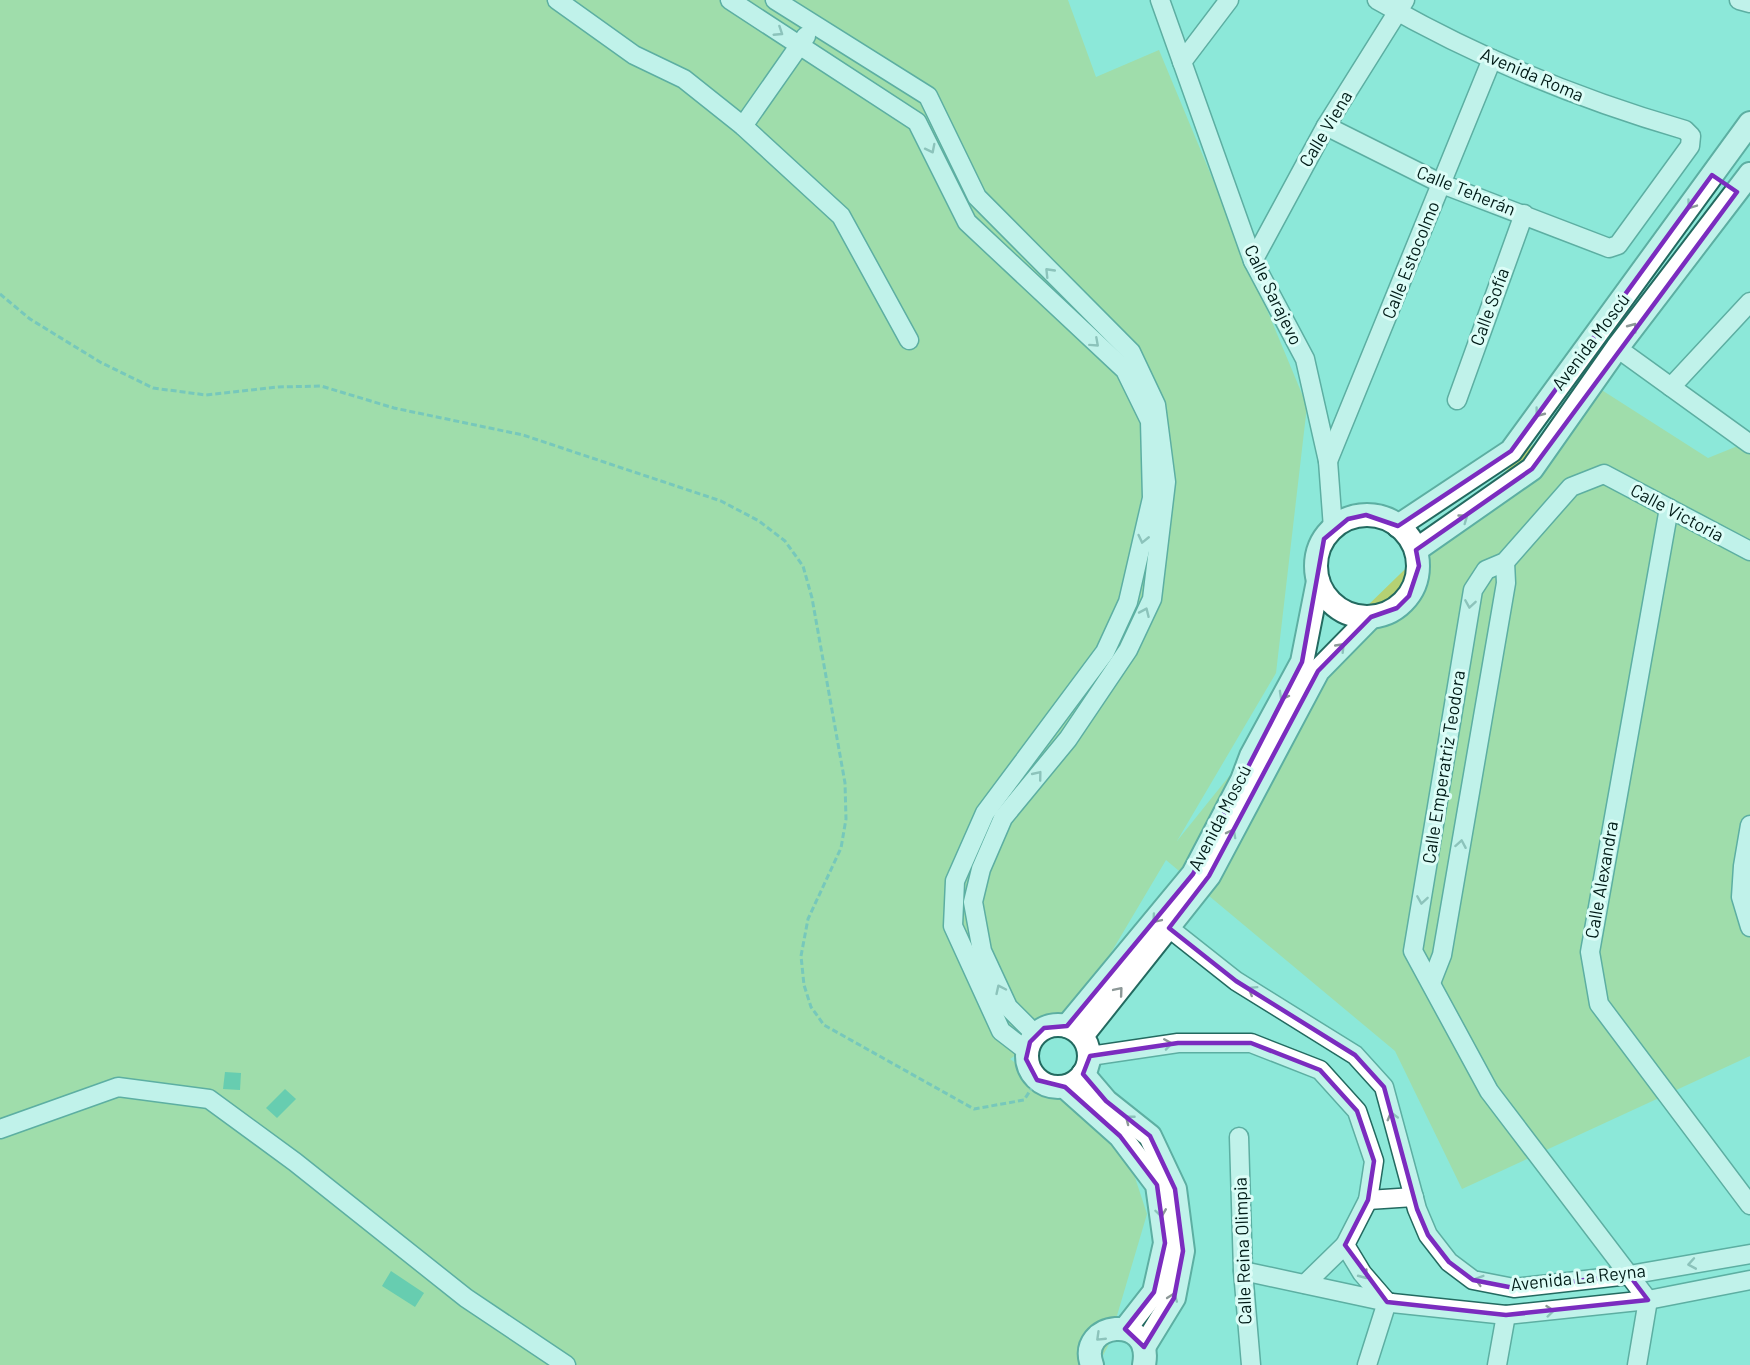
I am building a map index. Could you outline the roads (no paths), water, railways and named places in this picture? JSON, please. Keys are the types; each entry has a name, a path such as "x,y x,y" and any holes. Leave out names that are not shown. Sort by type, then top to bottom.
{"street":[{"path":"557,0 634,55 684,79 743,126 841,216 909,340"},
{"path":"730,0 917,122 968,222 1125,370 1150,422 1152,498 1128,602 1105,652 985,813 955,881 953,926 1001,1031 1031,1043"},
{"path":"775,0 928,96 977,197 1131,352 1156,405 1166,482 1152,599 1128,650 1068,739 1003,818 981,869 973,902 982,951 1008,1007 1031,1043 1028,1067 1037,1080 1055,1088 1077,1056 1178,1042 1251,1043 1320,1070 1357,1112 1374,1161 1368,1200 1345,1245 1305,1284"},
{"name":"Calle Sarajevo","path":"1160,0 1253,261 1305,359 1328,461 1333,528"},
{"path":"1182,62 1229,0"},
{"name":"Avenida Roma","path":"1377,0 1402,6 1492,59 1612,109 1685,130 1691,136 1690,146 1618,245 1609,248"},
{"path":"1739,0 1750,3"},
{"name":"Calle Viena","path":"1253,261 1326,126 1402,6"},
{"path":"743,126 813,24"},
{"name":"Calle Estocolmo","path":"1328,461 1492,59"},
{"name":"Avenida Moscú","path":"1398,526 1511,451 1750,123"},
{"name":"Calle Teherán","path":"1326,126 1442,184 1609,248"},
{"path":"1712,175 1744,183"},
{"name":"Avenida Moscú","path":"1416,550 1532,469 1617,348 1744,183"},
{"name":"Calle Sofía","path":"1457,400 1524,214"},
{"path":"1062,313 1076,299"},
{"path":"1671,387 1750,302"},
{"path":"1617,348 1750,444"},
{"name":"Calle Victoria","path":"1604,474 1750,551"},
{"name":"Calle Emperatriz Teodora","path":"1604,474 1571,487 1505,562 1486,570 1473,590 1413,951 1490,1091 1648,1300"},
{"name":"Calle Alexandra","path":"1669,508 1590,952 1599,1004 1750,1205"},
{"path":"1366,515 1383,518 1398,526 1409,537 1416,550 1419,566 1416,582 1409,597 1397,608 1383,615 1371,617 1351,615 1336,608 1325,596 1318,581 1318,552 1333,528 1348,519 1366,515"},
{"name":"Calle Emperatriz Teodora","path":"1431,983 1442,955 1506,583 1505,562"},
{"name":"Avenida Moscú","path":"1077,1056 1249,783 1310,666 1318,581"},
{"name":"Avenida Moscú","path":"1310,666 1371,617"},
{"path":"1111,639 1128,650"},
{"path":"1007,782 1022,795"},
{"name":"Avenida Moscú","path":"1077,1056 1209,876 1249,783"},
{"path":"1750,825 1743,866 1741,897 1750,927"},
{"name":"Avenida La Reyna","path":"1170,928 1236,981 1355,1055 1384,1087 1414,1197 1428,1235 1449,1262 1473,1280 1514,1288 1629,1275 1750,1254"},
{"path":"1031,1043 1055,1025 1106,1101 1150,1136 1175,1190 1183,1251 1174,1298 1144,1356"},
{"path":"1310,1066 1324,1035"},
{"path":"1077,1056 1120,1136 1157,1185 1165,1243 1161,1263 1154,1292 1125,1329"},
{"path":"0,1129 118,1087 208,1099 295,1162 466,1298 566,1365"},
{"name":"Calle Reina Olimpia","path":"1239,1137 1243,1270 1251,1365"},
{"path":"1368,1200 1414,1197"},
{"path":"1345,1245 1362,1273 1387,1302 1367,1365"},
{"name":"Avenida La Reyna","path":"1243,1270 1387,1302 1506,1315 1648,1300 1750,1280"},
{"path":"1637,1365 1648,1300"},
{"path":"1497,1365 1506,1315"},
{"path":"1092,1365 1090,1351 1099,1335 1107,1330 1125,1329 1133,1333 1144,1356"}]}
